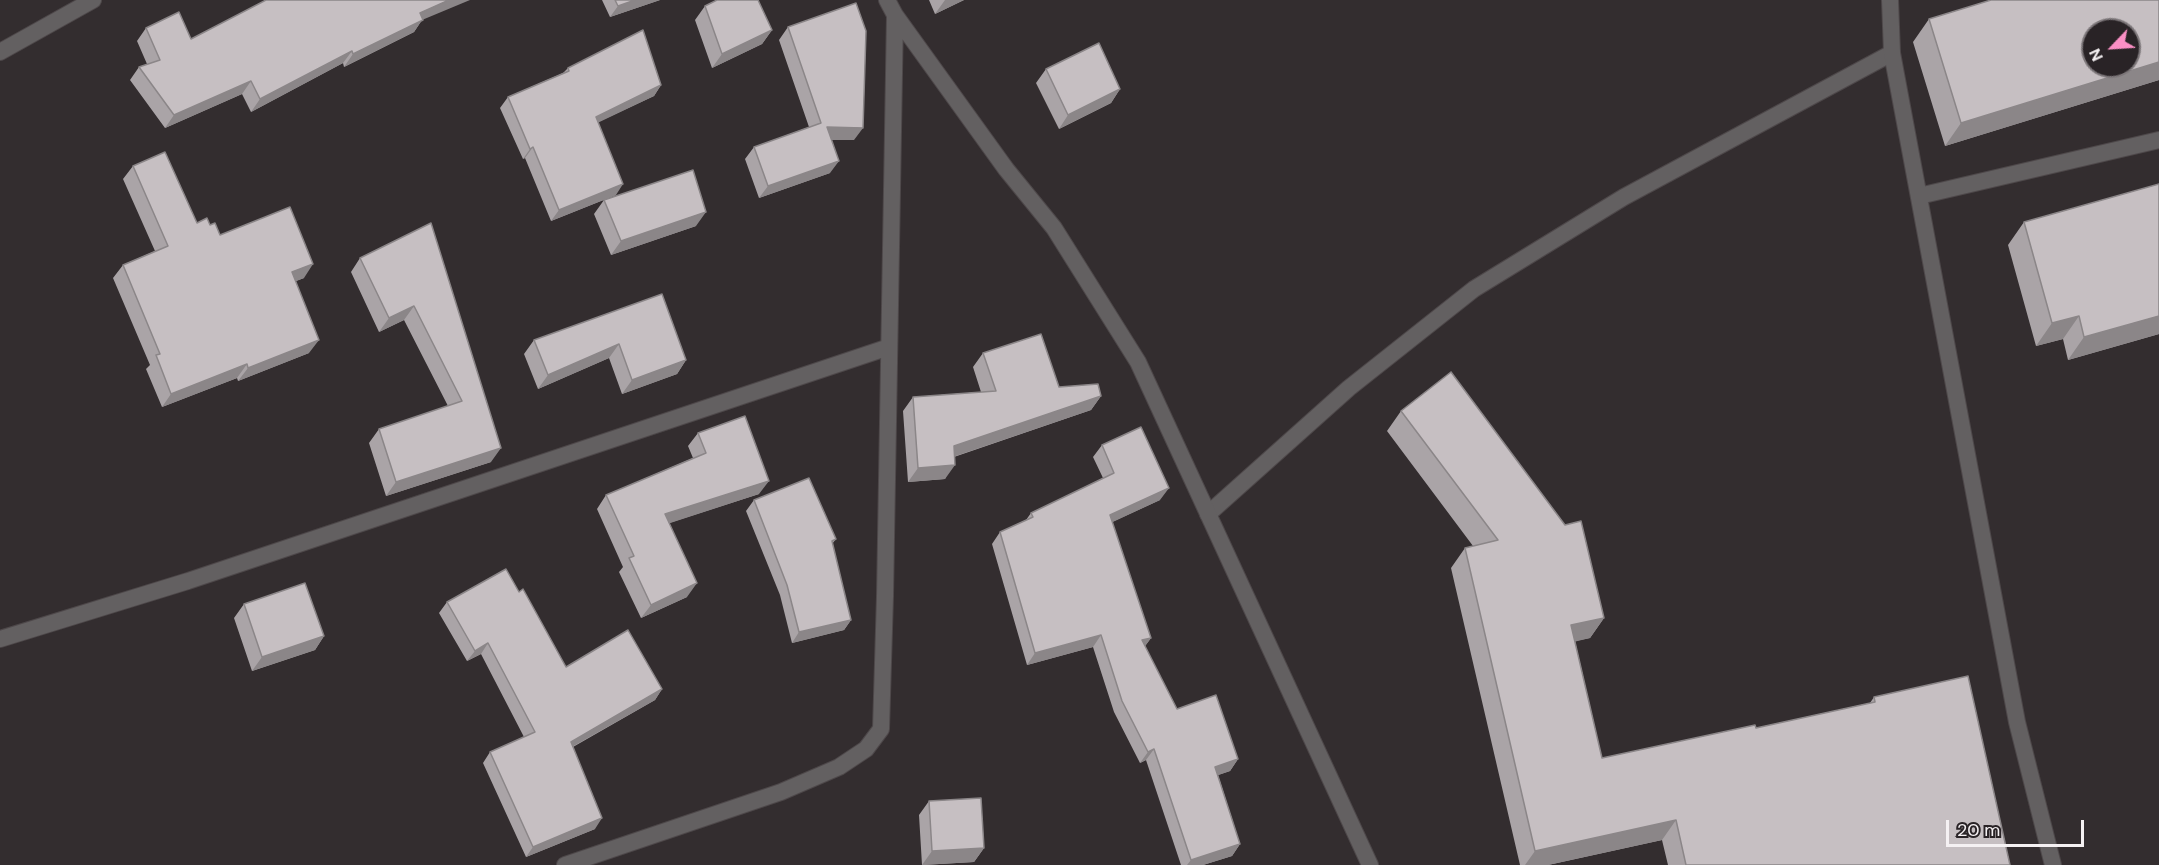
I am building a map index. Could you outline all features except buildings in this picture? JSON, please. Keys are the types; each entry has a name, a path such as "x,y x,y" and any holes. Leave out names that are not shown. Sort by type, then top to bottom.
{"street":[{"path":"0,52 93,0"},
{"path":"887,0 895,15 1006,169 1054,228 1138,362 1370,865"},
{"path":"1890,0 1892,53 2017,722 2053,865"},
{"path":"565,865 781,792 830,771 866,749 881,729 895,15"},
{"path":"1208,514 1349,388 1474,289 1624,197 1892,53"},
{"path":"1919,196 2159,140"},
{"path":"0,639 188,581 889,347"}]}
